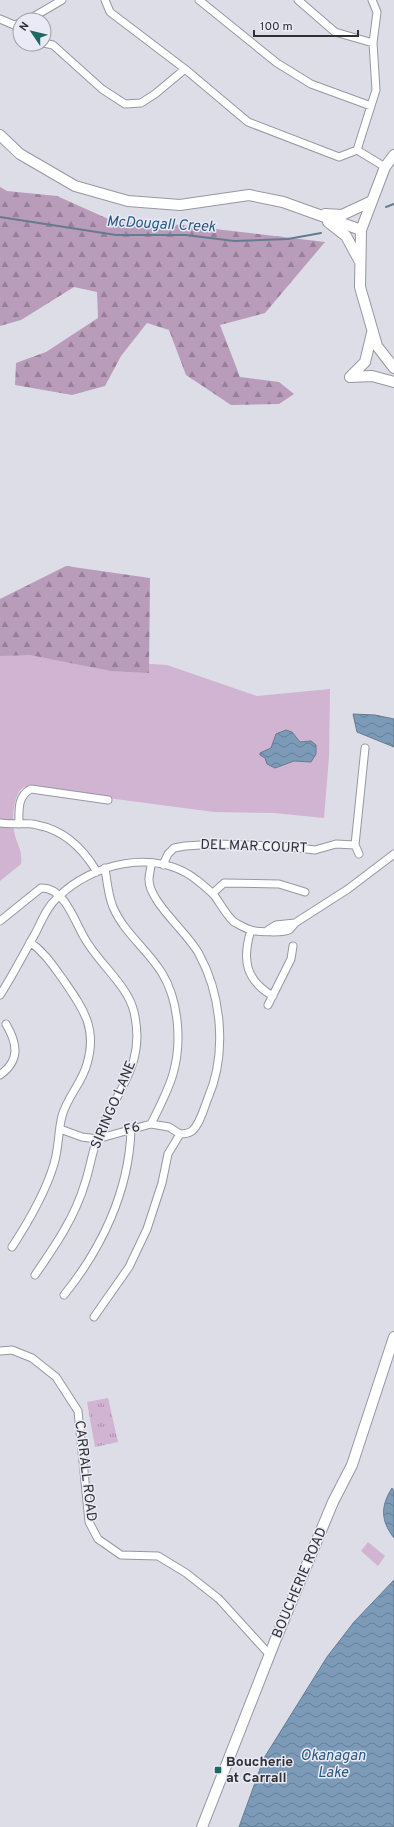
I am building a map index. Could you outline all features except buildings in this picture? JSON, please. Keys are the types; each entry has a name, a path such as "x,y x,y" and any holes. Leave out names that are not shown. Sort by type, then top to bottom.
{"main road":[{"path":"0,135 20,154 75,186 128,201 180,205 249,195 283,202 361,230"},
{"path":"394,155 385,167 361,230 360,262 360,287 377,346 394,368"},
{"path":"313,213 342,215 372,201"},
{"path":"313,213 346,236 360,262"},
{"path":"373,331 365,362 350,377 372,376 394,382"},
{"name":"BOUCHERIE ROAD","path":"202,1827 269,1654 333,1502 352,1465 394,1337"}],"street":[{"path":"42,12 62,0"},
{"path":"105,0 110,12 185,69 248,122 339,157 357,150 376,90 373,43 377,12 372,0"},
{"path":"199,0 277,63 311,84 372,106"},
{"path":"298,0 335,32 373,43"},
{"path":"0,19 12,24"},
{"path":"52,45 102,89 125,104 141,103 155,94 185,69"},
{"path":"357,150 385,167"},
{"path":"359,854 355,845 365,748"},
{"path":"19,824 21,800 25,792 31,789 108,800"},
{"path":"0,823 38,825 56,830 74,843 87,856 97,872"},
{"name":"DEL MAR COURT","path":"163,865 168,854 174,848 185,846 216,844 282,846 314,850 336,844 355,845"},
{"path":"0,995 46,913 60,895 76,882 105,868 121,863 152,864 163,865 181,871 196,880 212,894 234,921 250,930 268,930 275,933 289,930 295,923 354,885 394,854"},
{"path":"94,1317 129,1267 147,1229 162,1183 168,1154 180,1134 192,1131 198,1123 210,1094 217,1063 219,1032 216,1001 208,975 198,953 179,926 163,910 152,892 148,880 152,864"},
{"path":"105,868 113,908 128,932 162,973 172,995 176,1015 177,1049 173,1074 161,1105 151,1124"},
{"path":"212,894 224,884 279,884 305,892"},
{"path":"0,920 41,888 49,888 60,895"},
{"name":"SIRINGO LANE","path":"35,1275 58,1241 72,1216 85,1184 97,1139 108,1113 126,1082 135,1058 138,1039 135,1013 131,999 87,943 60,895"},
{"path":"250,930 246,945 246,961 254,982 262,990 273,996"},
{"path":"12,1247 33,1214 44,1192 54,1163 60,1129 67,1102 87,1065 91,1046 89,1024 83,1009 43,952 30,942"},
{"path":"268,1005 291,959 293,946"},
{"path":"0,1075 7,1070 13,1061 15,1049 14,1039 6,1024"},
{"name":"F6","path":"60,1129 82,1137 97,1139 151,1124 169,1127 180,1134"},
{"path":"64,1295 81,1274 100,1241 115,1210 125,1174 130,1147 131,1130"},
{"name":"CARRALL ROAD","path":"0,1351 12,1350 32,1358 56,1377 78,1411 89,1522 98,1539 121,1555 158,1556 186,1573 219,1599 269,1654"}],"green space":[{"path":"0,187 7,191 57,196 115,222 181,225 325,242 265,313 220,325 240,377 279,382 294,394 279,404 231,405 186,375 169,330 147,323 121,356 105,386 72,395 15,385 16,363 46,352 98,318 97,292 74,287 21,320 0,326"},
{"path":"66,566 150,578 149,673 111,671 30,655 0,656 0,599"},
{"path":"0,633 87,660 167,665 257,696 330,689 329,757 324,818 274,813 214,812 24,787 20,790 15,800 13,813 14,831 21,854 21,864 0,881"},
{"path":"108,1398 118,1442 95,1447 87,1402"},
{"path":"368,1542 385,1556 378,1566 361,1551"}],"water":[{"path":"353,714 375,715 394,719 394,747 357,732"},
{"path":"286,730 292,732 300,742 311,741 316,745 316,754 311,762 294,761 275,768 267,764 265,758 260,755 260,753 271,748 276,734"},
{"path":"392,1488 394,1491 394,1538 384,1520 385,1501"},
{"name":"Okanagan Lake","path":"394,1580 394,1827 239,1827 264,1758 327,1657 354,1622"}],"waterway":[{"name":"McDougall Creek","path":"386,207 394,204"},
{"name":"McDougall Creek","path":"0,217 116,235 186,235 234,241 288,239 321,233"}],"place":[{"name":"Boucherie at Carrall","path":"218,1770"}]}
